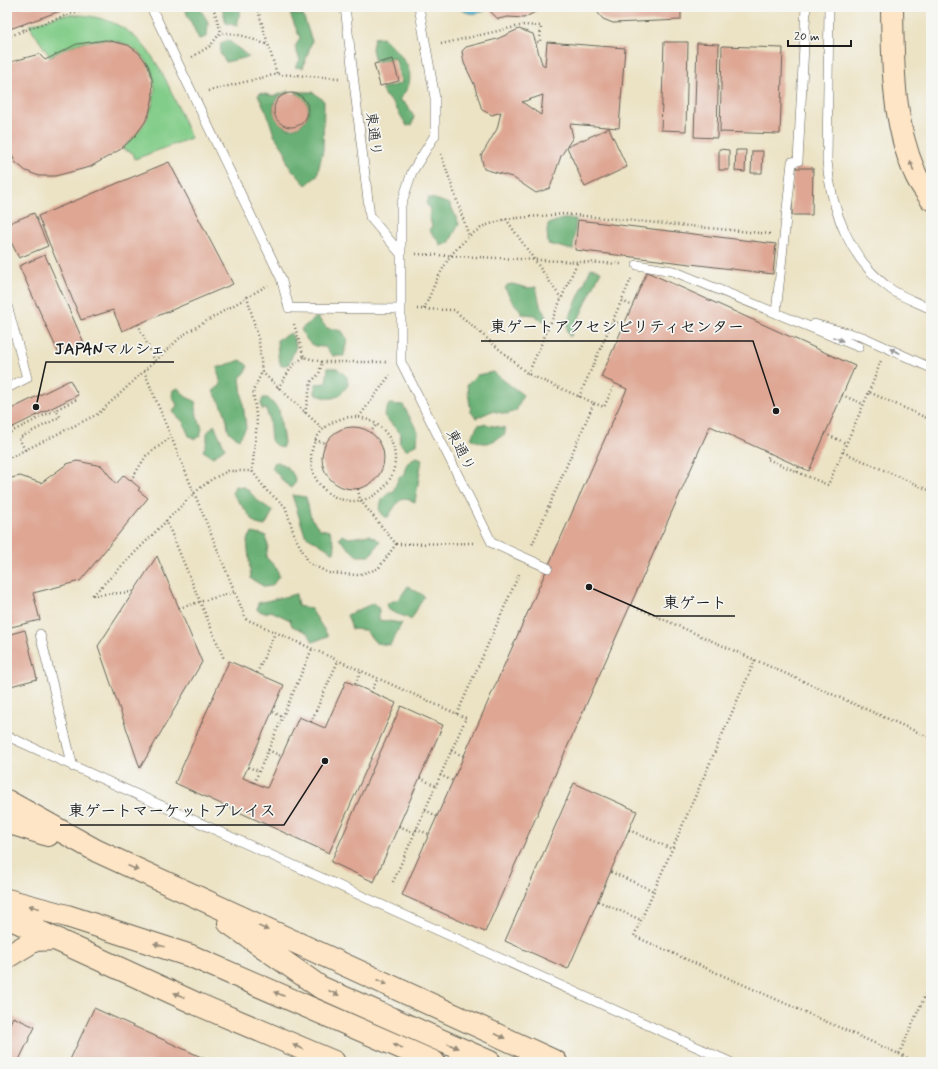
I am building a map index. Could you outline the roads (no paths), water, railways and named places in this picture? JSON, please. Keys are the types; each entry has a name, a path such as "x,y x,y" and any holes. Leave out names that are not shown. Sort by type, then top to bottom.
{"street":[{"path":"892,7 893,66 899,124 915,174 931,200"},
{"path":"7,801 97,851 556,1062"},
{"path":"7,822 97,851"},
{"path":"186,893 320,987 490,1062"},
{"path":"7,900 67,916 191,956 434,1062"},
{"path":"7,917 197,1004 334,1062"},
{"path":"7,957 35,940 56,939"}],"lane":[{"path":"151,7 281,278 289,308 401,309"},
{"name":"東通り","path":"345,7 370,217 401,254"},
{"name":"東通り","path":"419,7 436,98 435,135 412,172 401,205 401,362 492,543 548,568"},
{"path":"776,313 792,162 798,161 806,7"},
{"path":"829,7 826,154 829,186 835,211 854,250 874,274 893,290 931,309"},
{"path":"637,264 673,271 859,347"},
{"path":"7,305 27,378 7,388"},
{"path":"776,313 863,337 931,368"},
{"path":"40,634 73,767"},
{"path":"7,736 730,1062"}],"water":[{"path":"457,7 492,7 483,12 470,13"}],"place":[{"name":"JAPANマルシェ","path":"36,407"},
{"name":"東ゲートアクセシビリティセンター","path":"776,411"},
{"name":"東ゲート","path":"589,587"},
{"name":"東ゲートマーケットプレイス","path":"325,761"}]}
